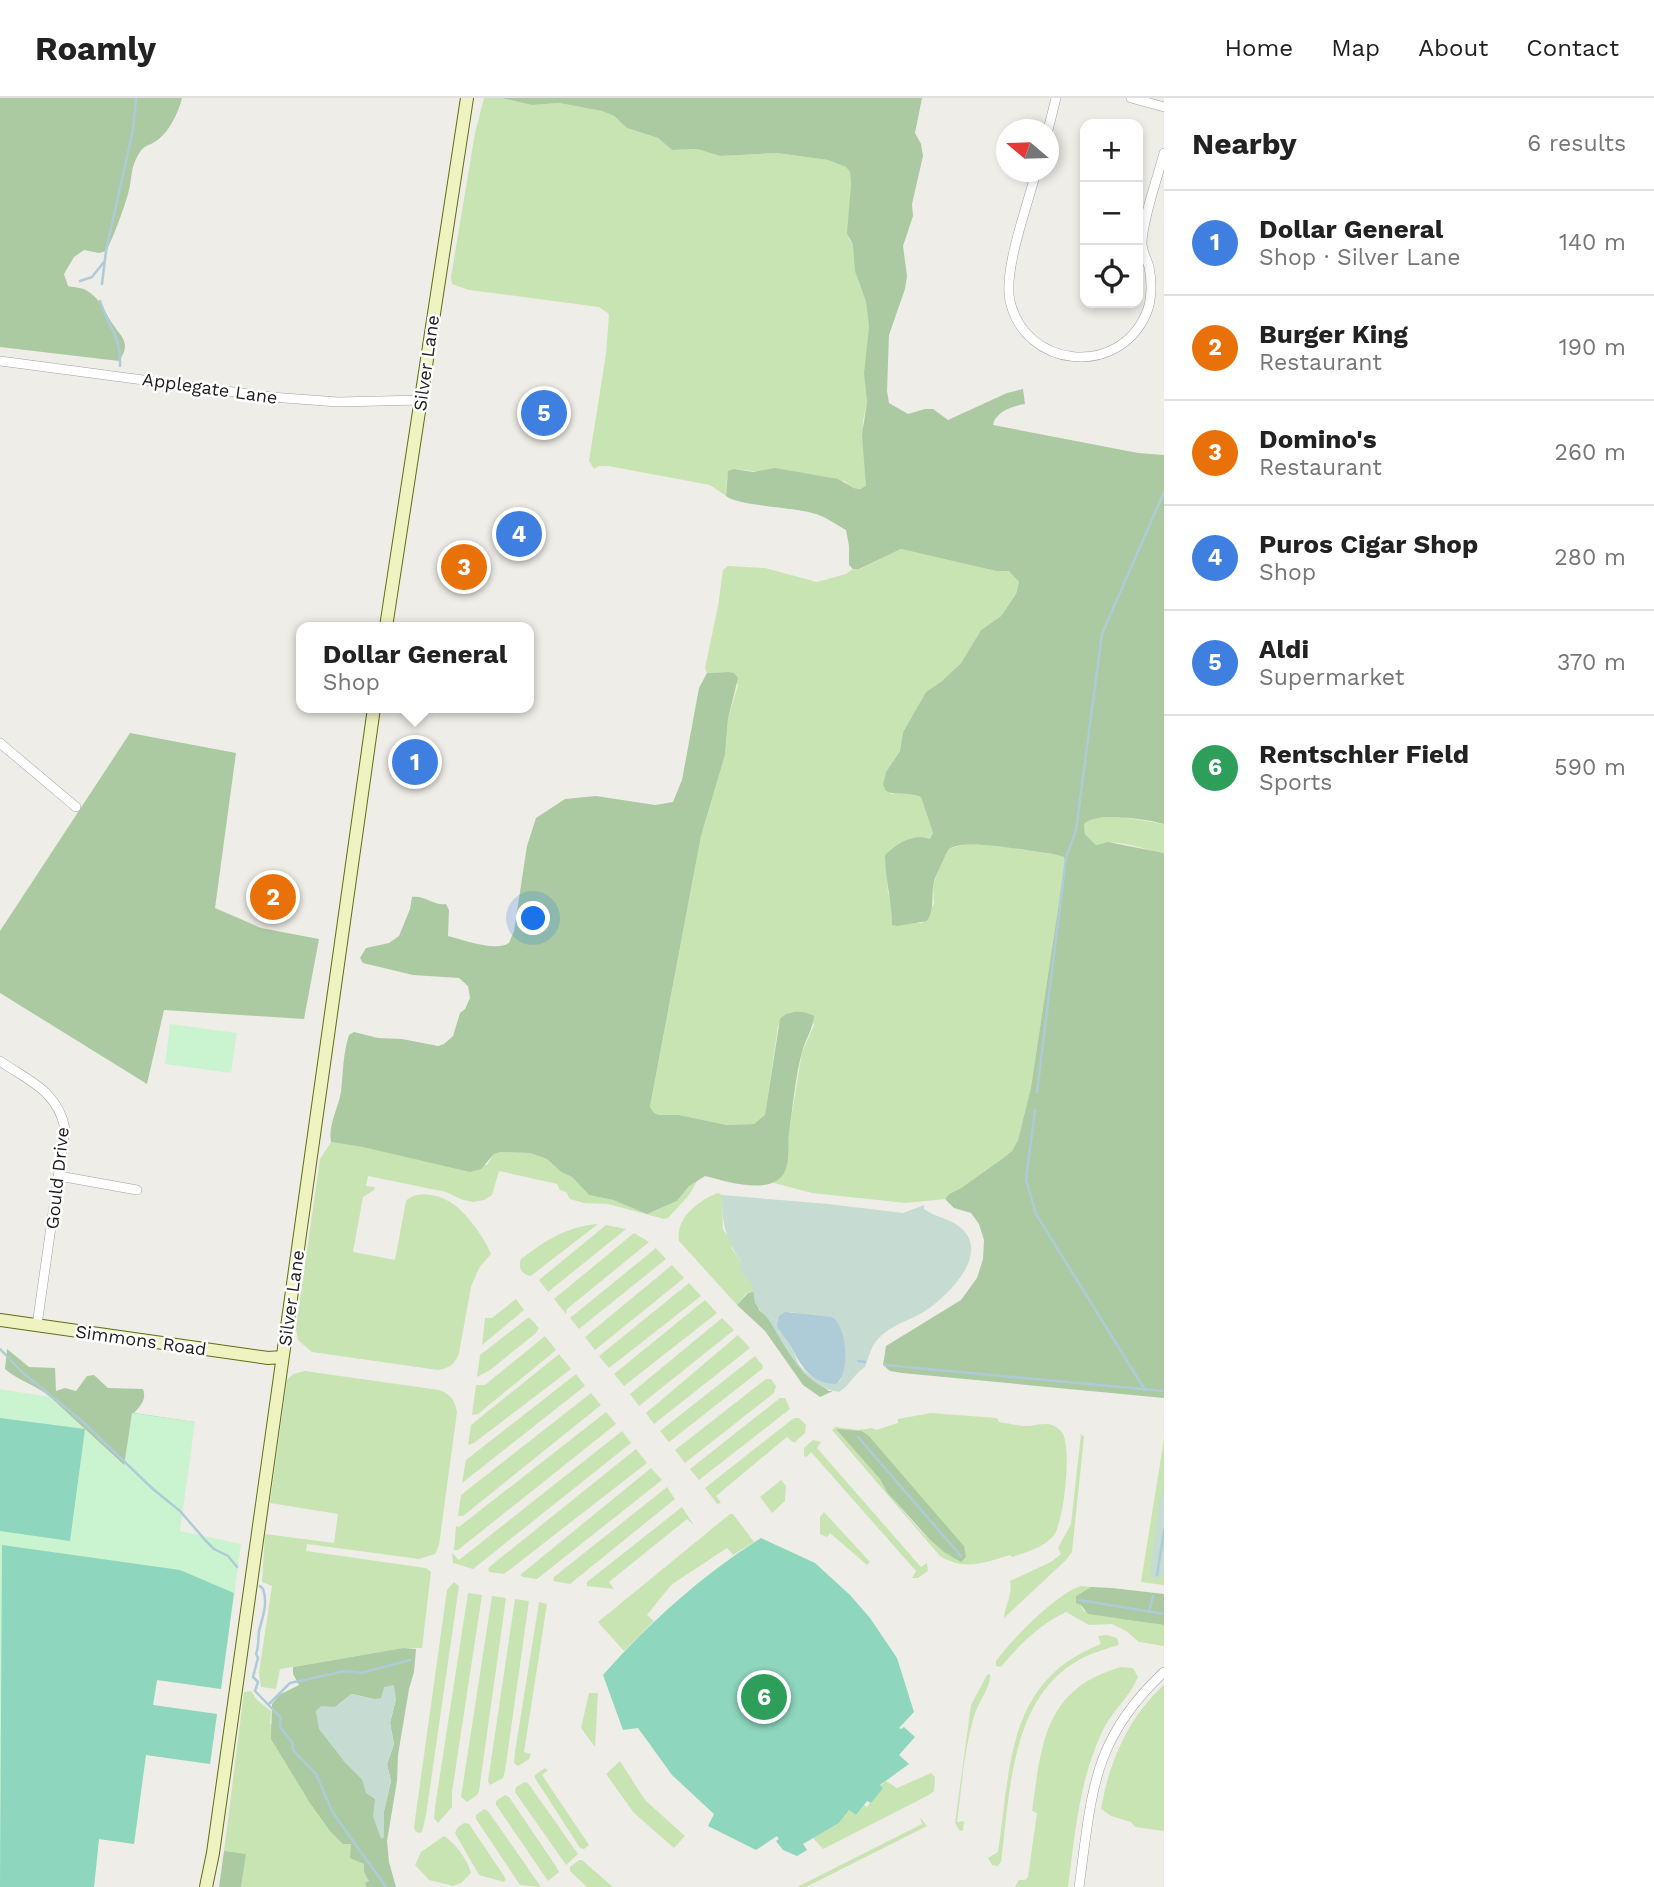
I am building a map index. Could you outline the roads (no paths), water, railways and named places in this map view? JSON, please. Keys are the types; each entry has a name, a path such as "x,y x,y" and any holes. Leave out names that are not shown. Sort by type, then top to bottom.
{"main road":[{"name":"Silver Lane","path":"387,622 467,98"},
{"name":"Silver Lane","path":"206,1887 213,1853 373,713"},
{"name":"Simmons Road","path":"0,1320 268,1358 282,1357"}],"street":[{"path":"1051,119 1056,98"},
{"path":"1131,98 1164,107"},
{"path":"1033,182 1009,277 1009,298 1014,317 1024,333 1038,346 1067,355 1099,356 1118,348 1134,334 1147,313 1151,288 1149,268 1141,244 1164,153"},
{"name":"Applegate Lane","path":"0,361 271,397 338,402 421,400"},
{"path":"0,743 76,807"},
{"name":"Gould Drive","path":"0,1062 47,1092 62,1112 65,1129 37,1325"},
{"path":"59,1176 136,1190"},
{"path":"1079,1887 1093,1792 1107,1746 1129,1708 1164,1672"}],"water":[{"path":"785,1312 832,1317 837,1322 844,1339 845,1360 841,1378 836,1384 815,1378 800,1363 777,1326 779,1316"}],"waterway":[{"path":"102,284 106,251 133,130 136,98"},
{"path":"80,281 92,277 104,262"},
{"path":"100,301 116,339 120,366"},
{"path":"1037,1092 1066,858 1076,830 1102,634 1164,492"},
{"path":"1035,1110 1026,1180 1036,1214 1145,1390"},
{"path":"0,1349 22,1372 83,1422 180,1511 214,1549 228,1556 237,1567"},
{"path":"858,1361 865,1362"},
{"path":"885,1365 1164,1391"},
{"path":"858,1437 961,1556"},
{"path":"1157,1575 1164,1531"},
{"path":"260,1586 265,1604 253,1677 258,1682 255,1691 281,1718 280,1727 292,1742 293,1750 316,1774 333,1813 386,1887"},
{"path":"1149,1612 1153,1596"},
{"path":"1079,1600 1164,1614"},
{"path":"269,1704 290,1683 345,1671 361,1673 410,1660"}],"place":[{"name":"Aldi","path":"544,413"},
{"name":"Puros Cigar Shop","path":"519,534"},
{"name":"Domino's","path":"464,567"},
{"name":"Dollar General","path":"415,762"},
{"name":"Burger King","path":"273,897"},
{"name":"Rentschler Field","path":"764,1697"}]}
